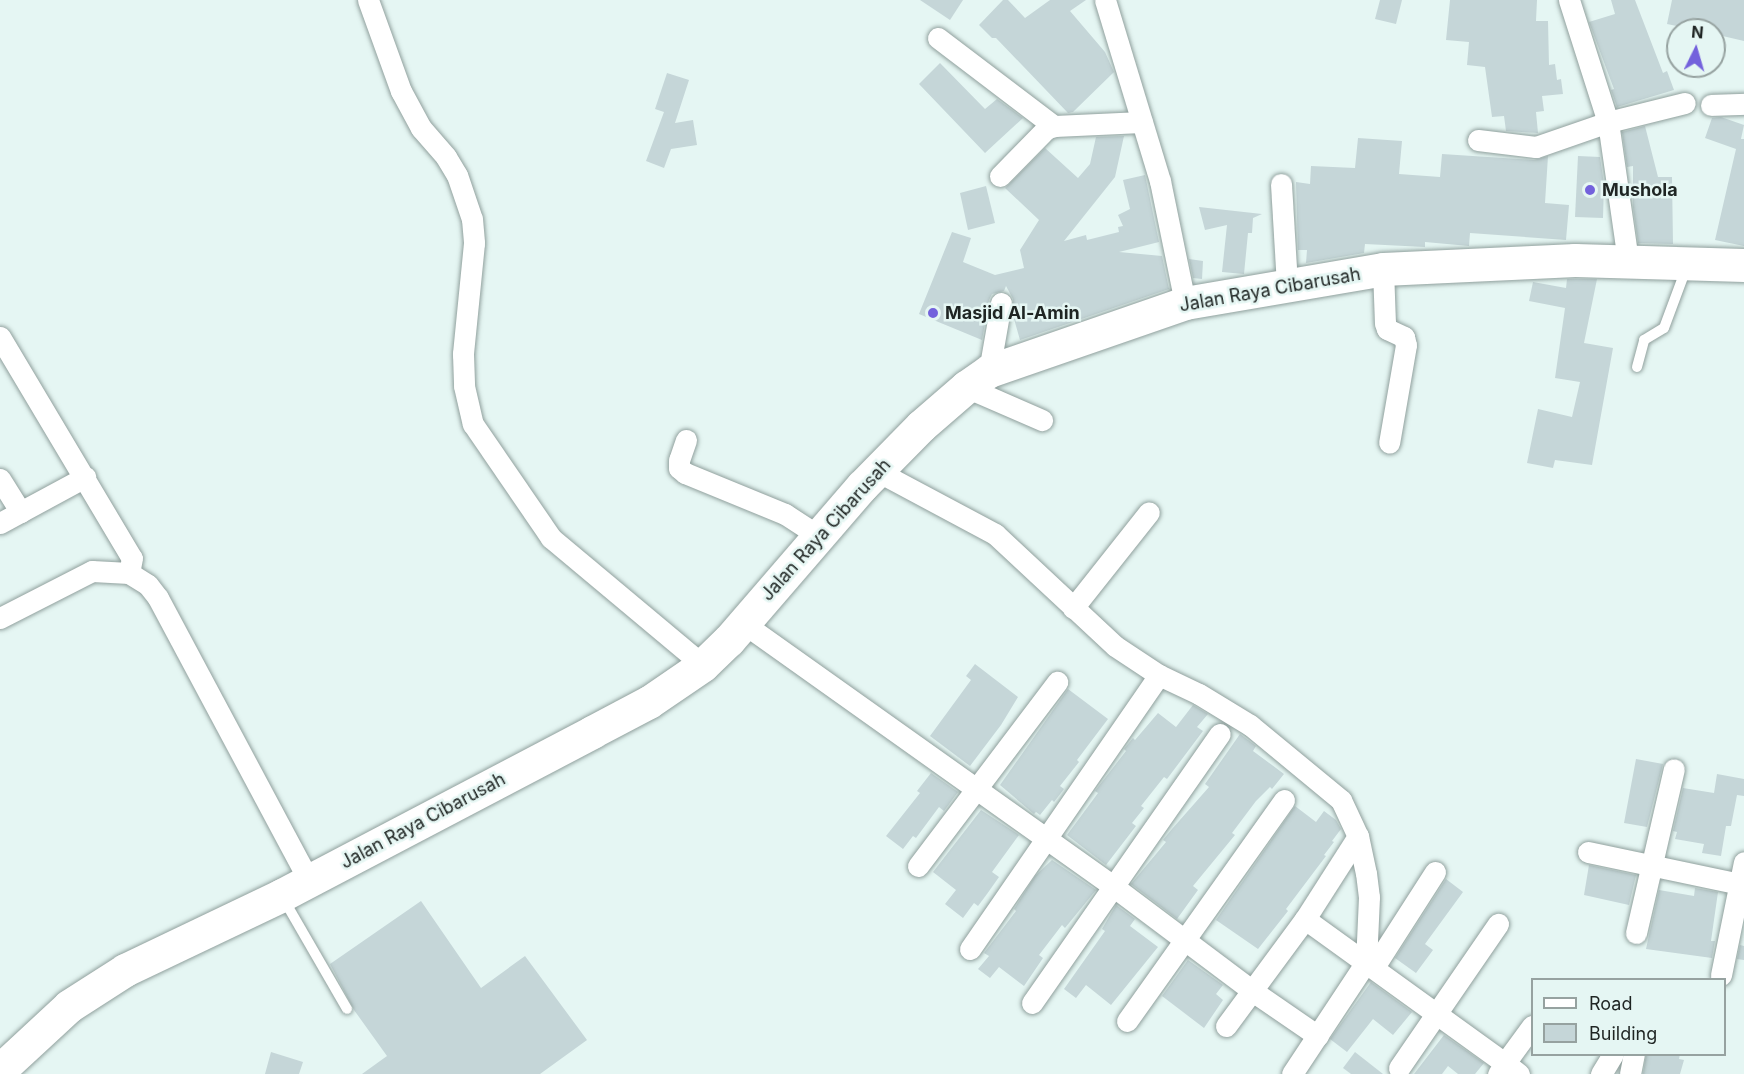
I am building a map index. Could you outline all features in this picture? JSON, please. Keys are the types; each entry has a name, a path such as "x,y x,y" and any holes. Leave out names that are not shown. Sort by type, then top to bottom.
{"main road":[{"name":"Jalan Raya Cibarusah","path":"0,1070 44,1027 95,987 125,970 295,888 649,702 703,664 743,623 817,535 877,471 921,426 977,379 1185,303 1383,269 1528,261 1628,260 1744,265"}],"street":[{"path":"368,0 401,91 421,128 457,175 472,219 474,243 463,354 464,386 473,424 550,538 703,664"},
{"path":"1105,0 1160,181 1185,303"},
{"path":"1569,0 1608,122 1628,260"},
{"path":"938,38 1054,126"},
{"path":"1478,140 1536,147 1608,122 1685,103"},
{"path":"1711,105 1744,104"},
{"path":"1000,176 1040,133 1054,126 1142,122"},
{"path":"1281,184 1287,284"},
{"path":"1383,269 1385,323 1387,329 1404,337 1406,345 1389,443"},
{"path":"1001,303 977,379 1042,420"},
{"path":"0,337 132,558 129,573"},
{"path":"686,440 679,460 679,468 685,473 785,514 817,535"},
{"path":"877,471 995,534 1115,646 1159,675 1199,694 1250,725 1305,771 1327,786 1341,800 1358,836 1369,897 1370,964"},
{"path":"0,523 84,477"},
{"path":"0,479 21,512"},
{"path":"1073,608 1149,512"},
{"path":"0,618 92,571 129,573 148,585 158,598 295,888"},
{"path":"743,623 1114,887 1251,990 1318,1036"},
{"path":"970,949 1159,675"},
{"path":"918,866 1057,682"},
{"path":"1032,1003 1220,734"},
{"path":"1636,933 1674,769"},
{"path":"1127,1021 1284,800"},
{"path":"1226,1026 1305,920 1358,836"},
{"path":"1588,852 1742,885"},
{"path":"1721,975 1742,885 1744,862"},
{"path":"1302,1069 1318,1036 1434,872"},
{"path":"1305,920 1438,1012 1507,1070 1531,1029"},
{"path":"1399,1068 1498,924"},
{"path":"1601,1074 1612,1056"},
{"path":"1630,1074 1634,1056"}],"lane":[{"path":"1636,367 1644,340 1664,327 1688,263"},
{"path":"295,888 347,1009"}],"building":[{"path":"920,0 963,0 950,20"},
{"path":"1003,0 1008,0 1025,18 1050,0 1086,0 1070,11 1105,52 1114,72 1073,112 1068,113 996,38 992,38 979,25"},
{"path":"1380,0 1402,0 1396,24 1375,19"},
{"path":"1450,0 1537,0 1536,21 1548,21 1549,65 1555,64 1557,80 1561,79 1563,94 1542,96 1544,111 1536,112 1538,133 1506,131 1504,116 1492,117 1485,67 1467,65 1469,42 1446,40"},
{"path":"1611,0 1635,0 1663,73 1666,72 1666,78 1670,78 1674,90 1617,107 1611,90 1614,89 1589,22 1615,14"},
{"path":"1672,0 1744,0 1744,41 1726,37 1726,18 1668,18"},
{"path":"940,63 985,109 997,99 1023,118 985,153 919,84"},
{"path":"667,73 689,80 675,123 693,120 697,145 671,149 664,168 646,161 664,112 655,109"},
{"path":"1721,117 1744,125 1741,139 1744,139 1744,246 1715,240 1736,149 1705,138 1712,118"},
{"path":"1645,126 1658,177 1672,177 1673,244 1638,243 1633,207 1633,166 1627,167 1622,132"},
{"path":"1124,136 1115,177 1064,241 1086,235 1087,240 1119,232 1118,227 1123,226 1118,215 1130,209 1123,180 1145,175 1159,242 1119,252 1162,256 1169,289 1020,340 1012,312 1013,299 1006,286 1004,291 992,294 989,300 982,340 919,314 952,232 971,238 963,262 995,275 1024,268 1020,250 1039,220 1005,188 1045,148 1078,178 1090,164 1096,137"},
{"path":"1358,138 1402,141 1399,174 1440,177 1442,154 1534,160 1548,156 1545,203 1569,205 1566,240 1470,233 1469,246 1425,242 1425,247 1365,244 1364,253 1306,263 1307,250 1298,250 1296,182 1310,184 1311,166 1355,168"},
{"path":"1578,156 1600,157 1604,184 1603,218 1575,217"},
{"path":"986,186 995,223 968,230 960,193"},
{"path":"1199,207 1262,214 1253,218 1252,233 1248,233 1244,274 1222,272 1227,225 1205,230"},
{"path":"1189,259 1203,261 1202,279 1193,278"},
{"path":"1567,279 1597,279 1584,343 1613,348 1592,465 1555,460 1553,468 1527,463 1538,409 1572,417 1580,382 1555,378 1565,308 1529,301 1533,282 1566,288"},
{"path":"975,664 1018,697 1001,725 970,766 930,736 971,680 966,676"},
{"path":"1068,689 1108,719 1060,786 1064,789 1054,802 1052,800 1040,815 1036,812 1034,814 1000,785"},
{"path":"1193,705 1208,714 1197,727 1203,731 1167,779 1164,777 1141,806 1144,808 1132,823 1136,826 1106,865 1067,835 1098,793 1095,791 1126,751 1124,749 1133,738 1135,740 1158,713 1176,727"},
{"path":"1240,734 1256,746 1253,751 1284,774 1272,789 1270,787 1256,801 1232,833 1235,835 1193,886 1198,890 1177,919 1131,884 1166,842 1163,840 1209,787 1205,784"},
{"path":"1636,759 1663,764 1647,827 1624,823"},
{"path":"931,773 958,792 944,811 939,807 916,838 913,836 903,849 886,836 920,793 917,791"},
{"path":"1717,774 1744,779 1744,796 1737,795 1731,826 1726,826 1721,856 1702,853 1704,844 1675,839 1677,832 1673,831 1683,788 1714,793"},
{"path":"1295,806 1316,822 1324,811 1336,820 1341,829 1324,855 1326,856 1286,909 1288,911 1258,949 1216,920"},
{"path":"981,810 1019,835 992,872 999,877 978,906 974,903 963,918 945,904 956,890 933,872"},
{"path":"1052,860 1096,890 1065,928 1062,925 1039,955 1043,958 1024,986 999,967 990,978 978,969 989,956 984,953 1016,911 1014,909 1035,876"},
{"path":"1589,865 1636,875 1629,905 1584,895"},
{"path":"1446,879 1463,892 1425,944 1433,950 1416,973 1395,958"},
{"path":"1695,888 1718,892 1711,941 1715,941 1712,958 1646,949 1659,890 1694,896"},
{"path":"421,901 481,988 525,956 587,1040 540,1074 362,1074 387,1056 354,1010 330,964"},
{"path":"1116,905 1135,919 1130,926 1158,947 1111,1005 1086,985 1076,998 1064,989 1105,931 1102,929"},
{"path":"1740,945 1744,946 1744,960 1737,959"},
{"path":"1188,960 1223,985 1216,994 1223,1000 1204,1028 1162,996"},
{"path":"1371,982 1412,1012 1393,1035 1373,1019 1347,1052 1330,1039"},
{"path":"1444,1035 1484,1063 1475,1074 1458,1074 1448,1066 1442,1074 1414,1074"},
{"path":"271,1052 303,1062 299,1074 265,1074"},
{"path":"1355,1052 1383,1074 1351,1074 1343,1068"},
{"path":"1646,1056 1680,1056 1679,1059 1684,1060 1680,1074 1643,1074"}],"place":[{"name":"Mushola","path":"1590,190"},
{"name":"Masjid Al-Amin","path":"933,313"}]}
